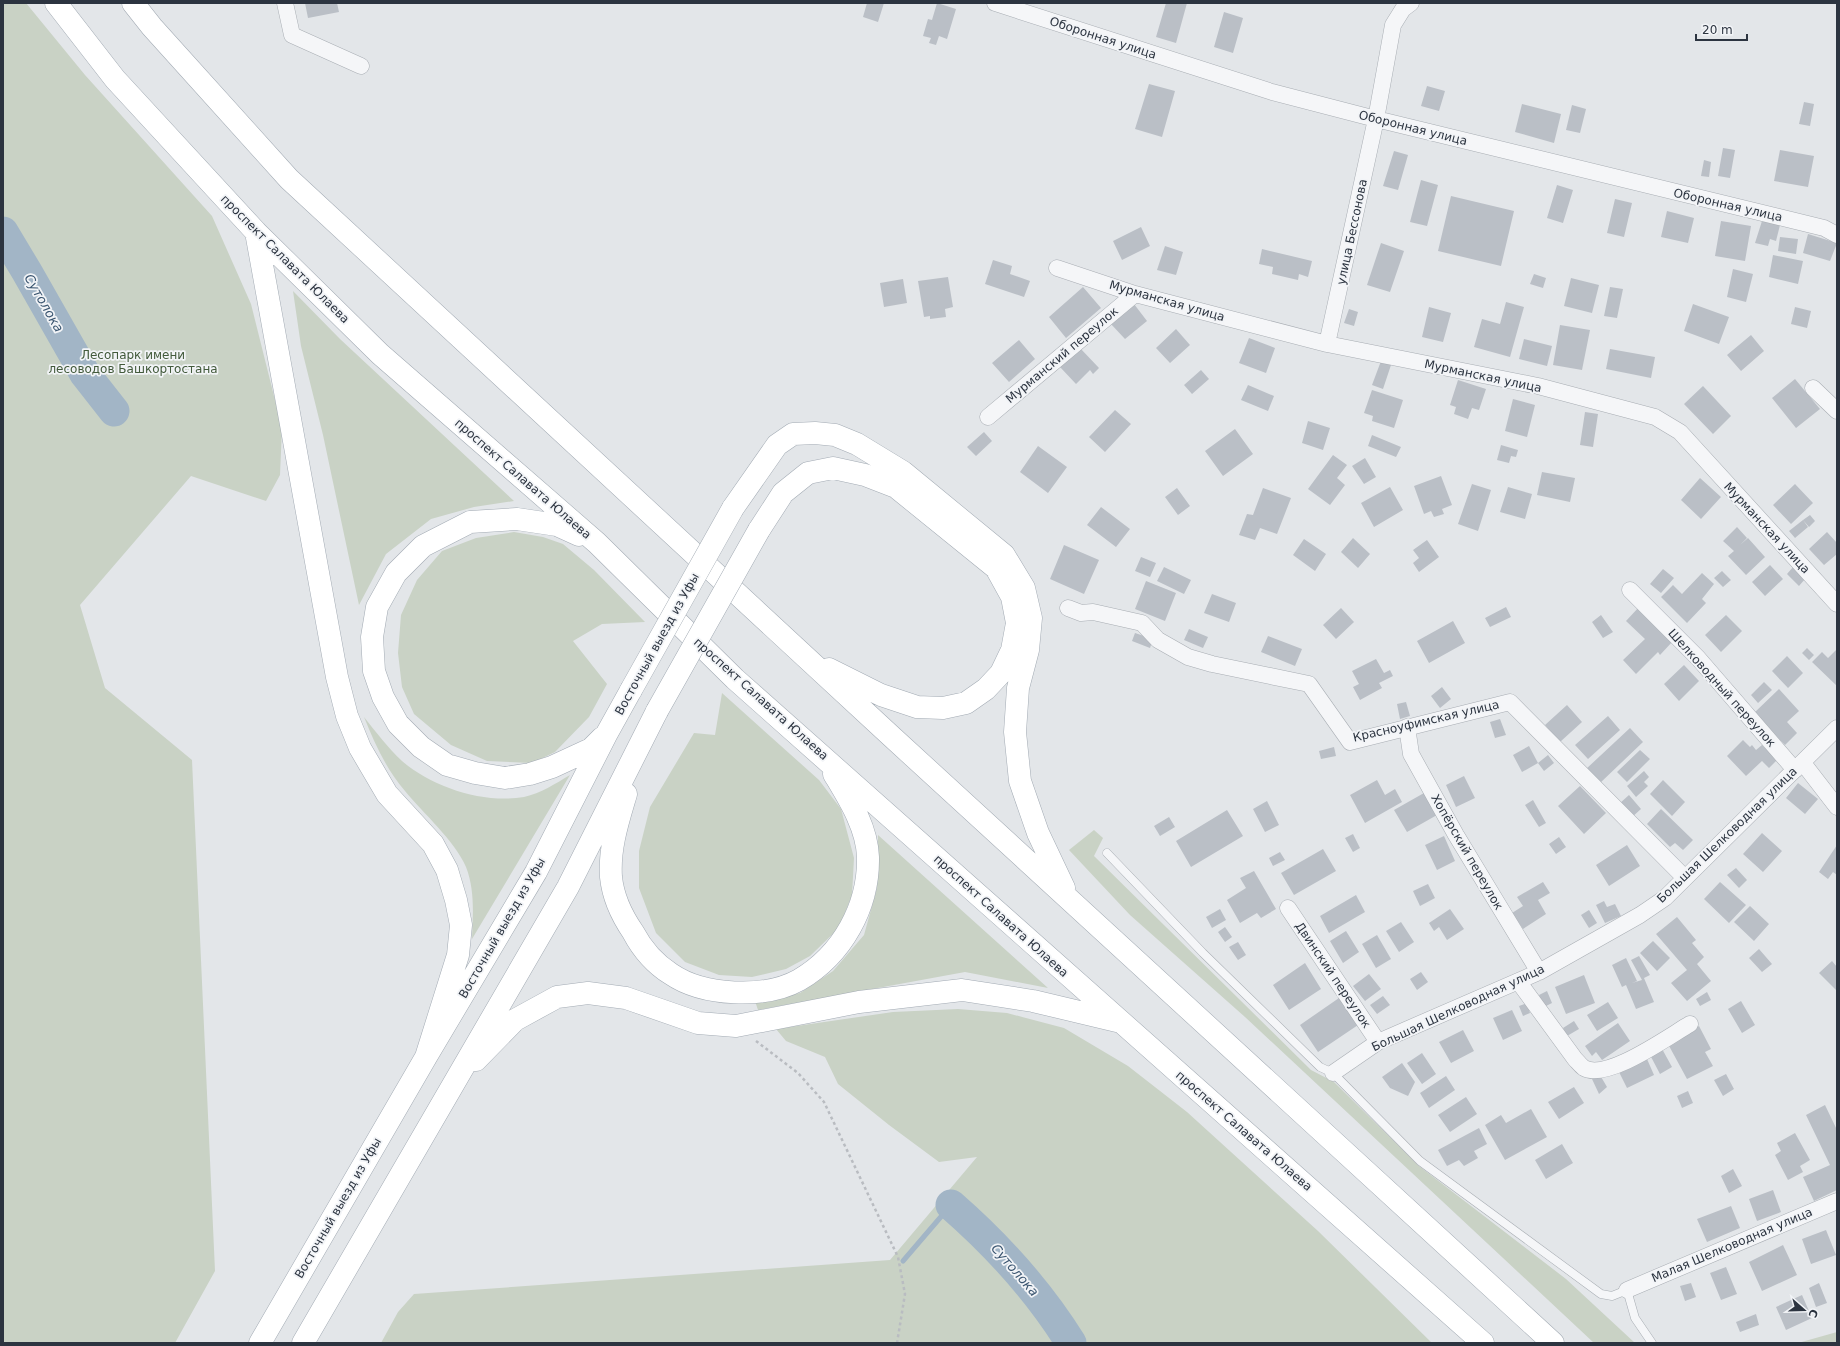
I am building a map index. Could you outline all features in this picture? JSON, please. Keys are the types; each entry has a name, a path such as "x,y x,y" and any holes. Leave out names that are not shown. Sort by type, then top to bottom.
{"main road":[{"name":"проспект Салавата Юлаева","path":"56,3 114,78 256,232 380,354 596,543 735,679 1483,1343"},
{"path":"133,3 152,27 289,179 808,659 1553,1343"},
{"path":"256,232 337,677 347,716 360,748 387,794 433,844 447,870 456,900 461,925 458,956 426,1057"},
{"name":"Восточный выезд из Уфы","path":"260,1343 426,1057 536,872 606,735 734,508 777,446 794,434 815,433 835,435 857,444 903,472 1004,555 1024,588 1031,618 1028,650 1018,688 1015,732 1020,781 1038,833 1069,898"},
{"path":"303,1343 568,887 657,711 759,530 783,493 808,473 833,468 865,475 896,487 996,568 1012,597 1017,623 1012,650 1001,673 986,689 966,703 943,708 918,707 881,695 808,659"},
{"path":"596,543 557,525 517,519 470,522 423,546 396,573 377,607 372,637 374,671 382,697 398,724 421,747 447,765 475,773 505,778 530,774 552,767 591,749 606,735"},
{"path":"640,745 612,840 611,877 620,912 643,950 671,975 706,990 730,992 756,992 776,988 797,980 816,968 833,952 848,932 860,908 867,883 868,856 863,832 852,805 823,756"},
{"path":"457,1077 483,1054 515,1020 556,997 588,993 626,998 698,1023 736,1026 859,1002 962,990 1033,1001 1120,1022"}],"street":[{"path":"285,3 292,35 361,66"},
{"name":"Оборонная улица","path":"995,3 1272,92 1376,119 1824,228 1837,235"},
{"name":"улица Бессонова","path":"1327,344 1376,119 1393,25 1403,9 1411,3"},
{"name":"Мурманская улица","path":"1057,268 1135,294 1327,344 1538,386 1655,417 1680,432 1837,604"},
{"name":"Мурманский переулок","path":"988,417 1135,294"},
{"path":"1813,388 1837,411"},
{"name":"Шелководный переулок","path":"1630,590 1698,658 1837,807"},
{"name":"Красноуфимская улица","path":"1068,608 1081,613 1093,612 1142,623 1158,640 1188,657 1309,684 1350,742 1510,702 1685,878"},
{"name":"Хопёрский переулок","path":"1407,727 1411,754 1456,835 1539,972"},
{"name":"Большая Шелководная улица","path":"1333,1074 1378,1042 1539,972 1640,915 1665,898 1837,728"},
{"name":"Двинский переулок","path":"1288,908 1378,1042"},
{"path":"1518,981 1575,1059 1584,1068 1599,1070 1629,1061 1690,1024"},
{"name":"Малая Шелководная улица","path":"1627,1290 1837,1202"}],"lane":[{"path":"1107,853 1209,958 1320,1067 1333,1074 1420,1161 1601,1294 1612,1296 1627,1290 1635,1318 1652,1343"}],"path":[{"path":"736,1026 798,1073 824,1102 898,1258 905,1294 898,1343"}],"green space":[{"name":"Лесопарк имени лесоводов Башкортостана","path":"3,3 26,3 85,75 212,216 251,304 282,428 280,475 266,501 191,476 80,605 105,688 192,760 215,1271 175,1343 3,1343"},
{"path":"293,291 340,339 514,501 474,507 431,519 386,554 359,605 323,435 301,346"},
{"path":"514,532 543,537 563,544 594,570 645,622 602,624 573,641 607,684 589,717 555,752 532,763 487,761 451,745 414,714 402,687 398,653 401,615 417,580 442,551 476,538"},
{"path":"722,693 819,780 841,809 854,858 852,895 839,928 810,956 786,969 752,977 719,975 685,962 656,933 639,888 639,851 650,807 694,733 715,735"},
{"path":"364,717 402,761 414,770 443,786 475,796 508,799 524,797 542,791 570,775 472,939 472,894 466,867 447,837 398,783 377,746"},
{"path":"1094,830 1103,838 1094,856 1311,1070 1334,1082 1419,1166 1566,1279 1635,1343 1594,1343 1245,1017 1130,915 1069,850"},
{"path":"878,835 1048,988 965,972 758,1010 755,1001 800,993 833,971 864,935 877,888"},
{"path":"958,1009 1007,1013 1064,1028 1128,1066 1187,1112 1318,1231 1432,1343 381,1343 398,1312 414,1294 890,1260 977,1157 939,1162 889,1125 838,1084 825,1057 786,1041 776,1029 893,1012"},
{"path":"1837,1332 1837,1343 1798,1343"}],"building":[{"path":"305,3 337,3 339,12 308,18"},
{"path":"867,3 884,3 878,22 863,17"},
{"path":"937,3 956,9 947,39 939,36 936,45 929,43 931,38 923,36 928,19 932,20"},
{"path":"1166,3 1187,3 1176,43 1156,37"},
{"path":"1224,12 1243,18 1233,53 1214,47"},
{"path":"1149,84 1175,91 1162,137 1135,129"},
{"path":"1427,86 1445,91 1439,111 1421,106"},
{"path":"1804,102 1814,104 1810,126 1799,124"},
{"path":"1522,104 1561,114 1554,143 1515,132"},
{"path":"1572,105 1586,109 1580,133 1566,130"},
{"path":"1723,148 1735,150 1730,178 1718,176"},
{"path":"1780,150 1814,156 1808,187 1774,181"},
{"path":"1394,151 1408,155 1398,190 1383,186"},
{"path":"1704,160 1711,162 1709,177 1701,176"},
{"path":"1421,180 1438,185 1427,226 1410,222"},
{"path":"1557,185 1573,190 1563,223 1547,218"},
{"path":"1451,196 1514,211 1501,266 1438,251"},
{"path":"1615,199 1632,203 1624,237 1607,233"},
{"path":"1667,211 1694,218 1688,243 1661,237"},
{"path":"1721,221 1751,226 1745,261 1715,256"},
{"path":"1762,221 1780,225 1776,241 1770,239 1768,246 1755,243"},
{"path":"1141,227 1150,246 1122,260 1113,241"},
{"path":"1808,234 1837,243 1830,261 1803,253"},
{"path":"1780,237 1798,239 1796,254 1778,251"},
{"path":"1381,243 1404,251 1390,292 1367,285"},
{"path":"1165,246 1183,252 1176,275 1157,270"},
{"path":"1262,249 1312,261 1308,277 1299,274 1298,280 1272,274 1273,267 1259,264"},
{"path":"1773,255 1803,261 1798,284 1769,277"},
{"path":"993,260 1012,266 1010,274 1030,281 1024,297 985,284"},
{"path":"1733,269 1753,274 1746,302 1727,297"},
{"path":"1534,274 1546,278 1543,288 1530,284"},
{"path":"948,277 953,307 945,309 946,317 930,319 930,316 924,317 918,281"},
{"path":"1571,278 1599,285 1592,313 1564,306"},
{"path":"903,279 907,303 884,307 880,283"},
{"path":"1083,287 1101,308 1066,338 1049,317"},
{"path":"1610,287 1623,289 1617,318 1604,316"},
{"path":"1506,302 1524,307 1510,357 1474,347 1482,319 1500,324"},
{"path":"1134,304 1147,321 1125,339 1110,323"},
{"path":"1693,304 1729,317 1719,344 1684,331"},
{"path":"1429,307 1451,313 1443,342 1422,337"},
{"path":"1795,307 1811,311 1807,328 1791,324"},
{"path":"1349,309 1358,312 1354,326 1344,323"},
{"path":"1560,325 1590,330 1582,370 1553,365"},
{"path":"1176,329 1190,345 1170,363 1156,348"},
{"path":"1751,335 1764,351 1741,371 1727,355"},
{"path":"1249,338 1275,348 1266,373 1239,363"},
{"path":"1524,339 1552,346 1547,366 1519,359"},
{"path":"1019,340 1035,359 1009,382 992,363"},
{"path":"1080,348 1099,368 1093,374 1090,370 1076,384 1060,367"},
{"path":"1610,349 1655,357 1651,378 1606,369"},
{"path":"1381,361 1391,365 1383,389 1372,385"},
{"path":"1201,370 1209,379 1192,394 1184,385"},
{"path":"1795,379 1820,409 1796,428 1772,398"},
{"path":"1458,380 1486,389 1479,410 1472,408 1468,419 1454,414 1456,407 1450,405"},
{"path":"1248,385 1274,396 1268,411 1241,400"},
{"path":"1703,386 1731,416 1713,434 1684,404"},
{"path":"1372,390 1403,400 1394,428 1372,421 1373,416 1364,413"},
{"path":"1513,399 1535,405 1527,437 1505,431"},
{"path":"1115,410 1131,424 1105,452 1089,437"},
{"path":"1585,412 1598,414 1593,447 1580,445"},
{"path":"1308,421 1330,428 1323,450 1302,443"},
{"path":"1235,429 1253,454 1223,476 1205,451"},
{"path":"984,432 992,441 976,456 967,447"},
{"path":"1372,435 1401,447 1396,457 1368,446"},
{"path":"1501,445 1518,450 1516,457 1511,456 1509,463 1497,460"},
{"path":"1038,446 1067,467 1048,493 1020,472"},
{"path":"1333,455 1347,465 1337,478 1345,485 1330,505 1308,489"},
{"path":"1365,458 1376,477 1364,484 1352,466"},
{"path":"1542,472 1575,478 1570,502 1537,495"},
{"path":"1441,476 1452,505 1442,509 1444,514 1434,517 1431,511 1424,514 1414,486"},
{"path":"1700,478 1721,497 1701,519 1681,500"},
{"path":"1472,484 1491,490 1478,531 1458,524"},
{"path":"1795,484 1813,503 1791,524 1773,505"},
{"path":"1390,487 1403,510 1374,527 1361,503"},
{"path":"1508,487 1532,494 1525,519 1500,512"},
{"path":"1177,488 1190,506 1178,515 1165,497"},
{"path":"1263,488 1291,498 1277,534 1260,528 1255,540 1239,535 1247,514 1253,515"},
{"path":"1101,507 1130,529 1116,547 1087,525"},
{"path":"1810,515 1815,521 1809,527 1803,520"},
{"path":"1803,520 1808,527 1795,538 1789,531"},
{"path":"1737,527 1747,538 1740,545 1748,538 1765,557 1746,575 1728,556 1734,551 1723,541"},
{"path":"1827,532 1837,543 1837,554 1824,565 1809,549"},
{"path":"1353,538 1370,554 1358,568 1341,552"},
{"path":"1304,539 1326,554 1315,571 1293,555"},
{"path":"1427,540 1439,557 1419,572 1413,563 1419,558 1413,550"},
{"path":"1064,545 1099,560 1084,594 1050,579"},
{"path":"1141,557 1156,563 1150,577 1135,571"},
{"path":"1770,565 1783,579 1765,596 1752,582"},
{"path":"1164,567 1191,580 1184,594 1157,581"},
{"path":"1793,567 1805,579 1799,586 1787,574"},
{"path":"1663,569 1674,578 1661,593 1650,584"},
{"path":"1722,571 1731,580 1723,587 1714,578"},
{"path":"1702,573 1714,584 1702,599 1706,603 1687,623 1661,597 1673,585 1682,594"},
{"path":"1146,581 1176,593 1165,621 1135,609"},
{"path":"1212,594 1236,603 1229,622 1204,613"},
{"path":"1506,607 1511,617 1490,627 1485,618"},
{"path":"1639,607 1673,641 1660,655 1658,652 1636,674 1623,660 1645,639 1626,621"},
{"path":"1341,608 1354,622 1336,639 1323,625"},
{"path":"1601,615 1613,632 1603,638 1592,622"},
{"path":"1726,615 1742,631 1721,652 1705,635"},
{"path":"1453,621 1465,643 1429,663 1417,641"},
{"path":"1189,629 1208,637 1203,648 1184,640"},
{"path":"1135,633 1153,639 1150,648 1132,641"},
{"path":"1268,636 1302,649 1295,666 1261,652"},
{"path":"1807,648 1814,655 1809,660 1802,653"},
{"path":"1837,649 1837,686 1812,662 1822,652 1828,658"},
{"path":"1787,656 1803,673 1788,688 1772,671"},
{"path":"1376,659 1384,673 1390,670 1393,676 1379,683 1382,688 1360,700 1353,687 1359,684 1352,671"},
{"path":"1684,665 1699,681 1679,701 1664,684"},
{"path":"1764,682 1772,690 1758,703 1751,695"},
{"path":"1442,687 1451,699 1440,708 1431,696"},
{"path":"1779,689 1799,711 1787,722 1797,733 1785,745 1754,713"},
{"path":"1406,702 1410,716 1400,719 1397,704"},
{"path":"1567,705 1582,722 1560,742 1545,725"},
{"path":"1608,716 1620,730 1588,759 1575,745"},
{"path":"1500,719 1506,735 1495,738 1490,722"},
{"path":"1630,728 1643,742 1599,784 1585,770"},
{"path":"1743,740 1750,747 1752,745 1756,750 1762,745 1777,760 1769,768 1762,761 1746,776 1727,756"},
{"path":"1529,746 1538,763 1522,772 1513,755"},
{"path":"1334,747 1336,756 1321,759 1319,751"},
{"path":"1640,750 1650,759 1627,782 1617,772"},
{"path":"1548,755 1554,763 1544,771 1538,763"},
{"path":"1644,771 1649,777 1644,782 1648,786 1636,797 1627,786"},
{"path":"1464,776 1475,798 1456,807 1446,785"},
{"path":"1377,780 1385,795 1395,789 1402,802 1365,823 1350,795"},
{"path":"1663,780 1685,802 1672,816 1650,794"},
{"path":"1798,783 1818,799 1805,814 1786,798"},
{"path":"1580,786 1606,813 1584,834 1558,806"},
{"path":"1424,793 1437,815 1407,832 1394,810"},
{"path":"1629,795 1641,809 1631,818 1619,804"},
{"path":"1533,800 1546,823 1539,827 1525,805"},
{"path":"1267,801 1279,825 1265,832 1253,809"},
{"path":"1661,809 1693,840 1683,850 1675,843 1670,847 1647,824"},
{"path":"1227,810 1243,836 1191,867 1176,841"},
{"path":"1169,817 1175,827 1160,836 1154,826"},
{"path":"1762,833 1782,851 1763,872 1743,854"},
{"path":"1353,834 1360,848 1353,852 1345,838"},
{"path":"1444,836 1455,861 1437,870 1425,845"},
{"path":"1559,837 1566,847 1556,854 1549,844"},
{"path":"1627,845 1640,866 1609,886 1596,865"},
{"path":"1837,845 1837,875 1833,872 1828,879 1819,872"},
{"path":"1323,849 1336,871 1294,895 1281,873"},
{"path":"1280,852 1285,860 1273,866 1269,858"},
{"path":"1736,868 1747,880 1739,888 1727,875"},
{"path":"1254,871 1276,909 1261,918 1257,913 1240,923 1227,900 1246,888 1240,878"},
{"path":"1543,882 1550,893 1538,900 1546,914 1523,929 1512,913 1523,906 1517,897"},
{"path":"1720,882 1746,905 1729,923 1704,899"},
{"path":"1428,884 1435,898 1420,906 1413,891"},
{"path":"1356,895 1365,912 1329,933 1320,916"},
{"path":"1604,901 1607,907 1615,904 1621,916 1605,923 1596,905"},
{"path":"1750,906 1769,924 1754,941 1734,922"},
{"path":"1220,909 1226,920 1212,928 1206,917"},
{"path":"1450,909 1464,929 1447,940 1439,927 1434,931 1429,923"},
{"path":"1589,910 1597,923 1589,928 1581,915"},
{"path":"1677,917 1696,940 1692,943 1704,957 1697,964 1711,981 1687,1001 1671,983 1687,970 1656,934"},
{"path":"1401,922 1414,942 1399,952 1386,931"},
{"path":"1225,927 1232,937 1225,942 1218,932"},
{"path":"1346,931 1359,952 1343,963 1330,941"},
{"path":"1377,935 1391,959 1376,968 1362,944"},
{"path":"1653,941 1670,958 1657,971 1640,953"},
{"path":"1238,942 1246,955 1238,960 1229,947"},
{"path":"1759,949 1772,964 1762,972 1749,958"},
{"path":"1639,956 1650,975 1644,978 1654,1002 1636,1009 1626,985 1622,987 1612,965 1626,958 1637,981 1632,983 1642,980 1631,960"},
{"path":"1832,961 1837,967 1837,991 1819,973"},
{"path":"1305,963 1321,989 1289,1010 1273,985"},
{"path":"1421,972 1428,982 1417,990 1410,979"},
{"path":"1369,974 1381,989 1365,1001 1353,986"},
{"path":"1584,975 1595,1003 1566,1014 1555,987"},
{"path":"1547,991 1552,1003 1544,1007 1539,995"},
{"path":"1707,992 1711,1000 1700,1006 1696,999"},
{"path":"1383,996 1390,1005 1377,1014 1370,1005"},
{"path":"1339,998 1358,1025 1318,1052 1300,1025"},
{"path":"1741,1001 1755,1025 1742,1033 1728,1009"},
{"path":"1608,1002 1618,1018 1597,1031 1587,1015"},
{"path":"1527,1003 1530,1013 1523,1016 1519,1006"},
{"path":"1512,1010 1522,1031 1503,1040 1493,1018"},
{"path":"1574,1021 1579,1029 1567,1036 1563,1028"},
{"path":"1618,1023 1630,1041 1602,1060 1596,1052 1592,1056 1585,1046"},
{"path":"1699,1026 1711,1049 1705,1052 1713,1066 1687,1079 1668,1044"},
{"path":"1463,1030 1474,1051 1451,1063 1439,1042"},
{"path":"1661,1047 1672,1067 1660,1074 1649,1053"},
{"path":"1422,1053 1436,1074 1422,1084 1407,1063"},
{"path":"1647,1059 1654,1075 1627,1088 1619,1072"},
{"path":"1402,1063 1415,1082 1408,1096 1390,1088 1382,1077"},
{"path":"1726,1074 1734,1089 1723,1096 1714,1080"},
{"path":"1600,1075 1607,1087 1599,1094 1592,1079"},
{"path":"1446,1076 1455,1090 1429,1108 1420,1093"},
{"path":"1574,1087 1584,1103 1559,1119 1548,1102"},
{"path":"1688,1091 1693,1103 1682,1108 1677,1096"},
{"path":"1466,1097 1477,1114 1450,1132 1438,1115"},
{"path":"1825,1105 1837,1130 1837,1190 1814,1201 1803,1177 1830,1165 1806,1115"},
{"path":"1531,1109 1547,1137 1505,1160 1485,1125 1501,1115 1506,1123"},
{"path":"1479,1128 1487,1144 1474,1151 1478,1158 1464,1166 1459,1160 1447,1166 1438,1150"},
{"path":"1795,1133 1810,1160 1800,1166 1803,1172 1788,1180 1775,1155 1781,1151 1777,1143"},
{"path":"1562,1144 1573,1163 1546,1179 1535,1160"},
{"path":"1733,1169 1742,1186 1729,1193 1721,1176"},
{"path":"1773,1190 1781,1212 1757,1221 1749,1199"},
{"path":"1731,1206 1740,1228 1707,1242 1697,1219"},
{"path":"1826,1230 1836,1255 1811,1264 1802,1239"},
{"path":"1783,1245 1797,1275 1762,1291 1749,1262"},
{"path":"1726,1267 1737,1294 1721,1300 1710,1273"},
{"path":"1691,1283 1696,1297 1685,1301 1680,1286"},
{"path":"1819,1283 1827,1303 1816,1307 1809,1288"},
{"path":"1802,1295 1812,1318 1786,1330 1776,1307"},
{"path":"1756,1314 1759,1325 1740,1332 1736,1322"}],"waterway":[{"name":"Сутолока","path":"3,232 85,374 114,411"},
{"path":"903,1261 951,1205"},
{"name":"Сутолока","path":"951,1205 985,1236 1031,1287 1071,1343"}]}
